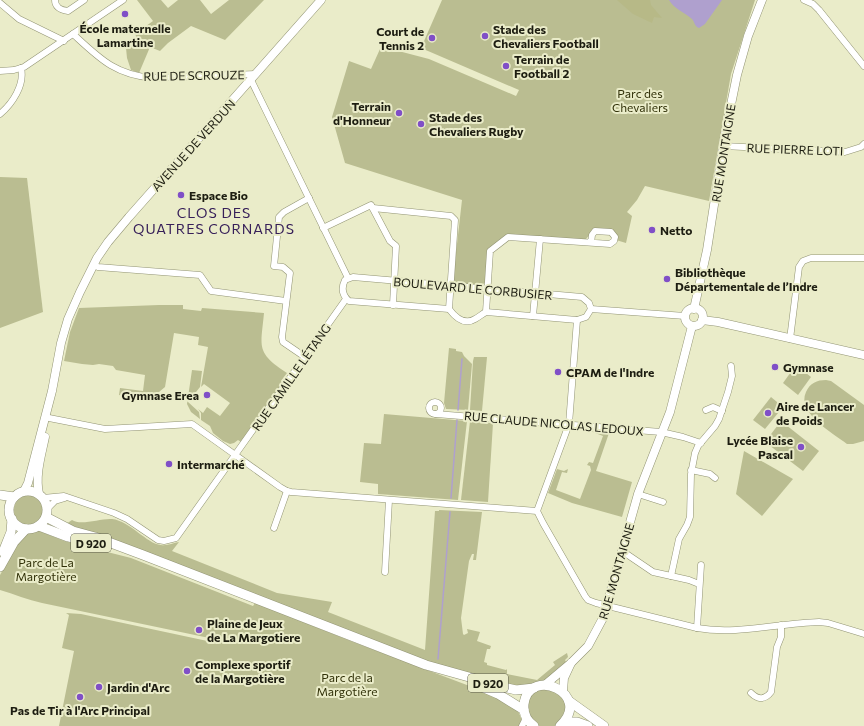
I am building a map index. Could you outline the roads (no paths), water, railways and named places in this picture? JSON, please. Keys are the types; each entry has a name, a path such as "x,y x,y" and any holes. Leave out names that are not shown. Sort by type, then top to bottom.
{"main road":[{"path":"0,505 11,516 20,527 26,529 39,526 47,512 42,496 35,492 24,491 14,497 11,502 11,516 11,532 0,557"},
{"path":"0,494 14,497"},
{"name":"D 920","path":"47,512 73,531 94,537 426,666 516,690 534,688"},
{"name":"D 920","path":"39,526 68,537 143,556"},
{"path":"0,567 14,542 26,529"},
{"name":"D 920","path":"443,670 498,694 524,718"},
{"path":"534,726 524,718 526,698 534,688 546,684 555,686 563,691 568,700 569,712 563,724"},
{"path":"568,700 604,726"},
{"path":"563,724 576,722 588,726"}],"street":[{"path":"55,0 58,7 62,10 68,11 84,0"},
{"path":"0,71 21,68 64,41 123,0"},
{"name":"AVENUE DE VERDUN","path":"42,496 37,485 37,477 61,343 76,299 93,266 108,242 129,217 321,0"},
{"name":"RUE MONTAIGNE","path":"694,309 707,250 723,146 739,66 748,36 762,0"},
{"path":"804,0 813,4 819,10 864,66"},
{"path":"0,3 19,19 64,41"},
{"name":"RUE DE SCROUZE","path":"73,34 103,61 117,69 143,78 253,77"},
{"path":"0,114 14,99 22,76 21,68"},
{"path":"253,77 323,228 348,278 345,280 342,289 346,299"},
{"name":"RUE PIERRE LOTI","path":"723,146 845,152 852,151 864,144"},
{"path":"305,357 283,342 282,337 290,273 284,266 274,266 277,224 279,217 284,212 309,198"},
{"path":"323,228 371,205 373,208 452,216 455,220 449,309"},
{"path":"373,208 390,241 396,246 393,305"},
{"path":"486,312 490,251 508,237 591,243"},
{"path":"533,316 540,239"},
{"path":"790,339 799,267 803,261 811,258 864,258"},
{"path":"93,266 166,273 200,274 211,291 286,301"},
{"name":"BOULEVARD LE CORBUSIER","path":"348,278 353,277 582,297 590,303 591,309"},
{"name":"BOULEVARD LE CORBUSIER","path":"346,299 351,302 449,309 456,317 465,321 472,321 486,312 577,320"},
{"name":"RUE CAMILLE LÉTANG","path":"69,498 114,513 127,519 158,540 164,542 171,540 180,534 346,299"},
{"path":"685,316 591,309 586,317 577,320 569,424 537,511 543,523 585,596 588,600 596,603 710,631 726,631 819,622 828,623 864,634"},
{"path":"694,309 700,311 702,314 702,320 698,325 692,326 686,321 685,316 688,310 694,309"},
{"path":"702,320 718,322 864,355"},
{"name":"RUE MONTAIGNE","path":"546,684 571,663 588,646 599,627 607,605 638,494 670,412 692,326"},
{"path":"671,576 679,539 690,517 691,470 695,453 715,426 722,411 732,376 731,366"},
{"name":"AVENUE DE VERDUN","path":"24,491 28,483 52,391"},
{"path":"436,402 441,406 441,408 436,414 433,414 429,409 431,404 436,402"},
{"path":"706,410 713,407 722,411"},
{"name":"RUE CLAUDE NICOLAS LEDOUX","path":"441,408 446,414"},
{"name":"RUE CLAUDE NICOLAS LEDOUX","path":"436,414 661,432 701,443"},
{"path":"48,418 105,429 192,424 287,491 537,511"},
{"path":"691,470 710,474 715,478"},
{"path":"274,528 287,491"},
{"path":"638,494 663,502"},
{"path":"42,496 69,498"},
{"path":"47,512 57,501 69,498"},
{"path":"385,572 388,500"},
{"path":"622,553 625,553 648,570 690,580 699,584"},
{"path":"697,628 701,565"},
{"path":"751,693 757,698 762,699 771,692 777,647 781,637 781,625"},
{"name":"RUE MONTAIGNE","path":"563,691 564,678 571,663"}],"waterway":[{"path":"458,410 462,359"},
{"path":"451,498 457,420"},
{"path":"438,659 450,512"}],"place":[{"name":"École maternelle Lamartine","path":"125,14"},
{"name":"Stade des Chevaliers Football","path":"485,36"},
{"name":"Court de Tennis 2","path":"432,38"},
{"name":"Terrain de Football 2","path":"506,66"},
{"name":"Terrain d'Honneur","path":"399,113"},
{"name":"Stade des Chevaliers Rugby","path":"421,124"},
{"name":"Espace Bio","path":"181,195"},
{"name":"Netto","path":"652,230"},
{"name":"Bibliothèque Départementale de l’Indre","path":"667,279"},
{"name":"Gymnase","path":"775,367"},
{"name":"CPAM de l'Indre","path":"558,372"},
{"name":"Gymnase Erea","path":"207,395"},
{"name":"Aire de Lancer de Poids","path":"768,413"},
{"name":"Lycée Blaise Pascal","path":"801,447"},
{"name":"Intermarché","path":"169,464"},
{"name":"Plaine de Jeux de La Margotiere","path":"199,630"},
{"name":"Complexe sportif de la Margotière","path":"187,671"},
{"name":"Jardin d'Arc","path":"99,687"},
{"name":"Pas de Tir à l'Arc Principal","path":"80,697"}],"district":[{"name":"CLOS DES QUATRES CORNARDS","path":"214,220"}],"park label":[{"name":"Parc des Chevaliers","path":"640,100"},
{"name":"Parc de La Margotière","path":"46,569"},
{"name":"Parc de la Margotière","path":"347,684"}]}
